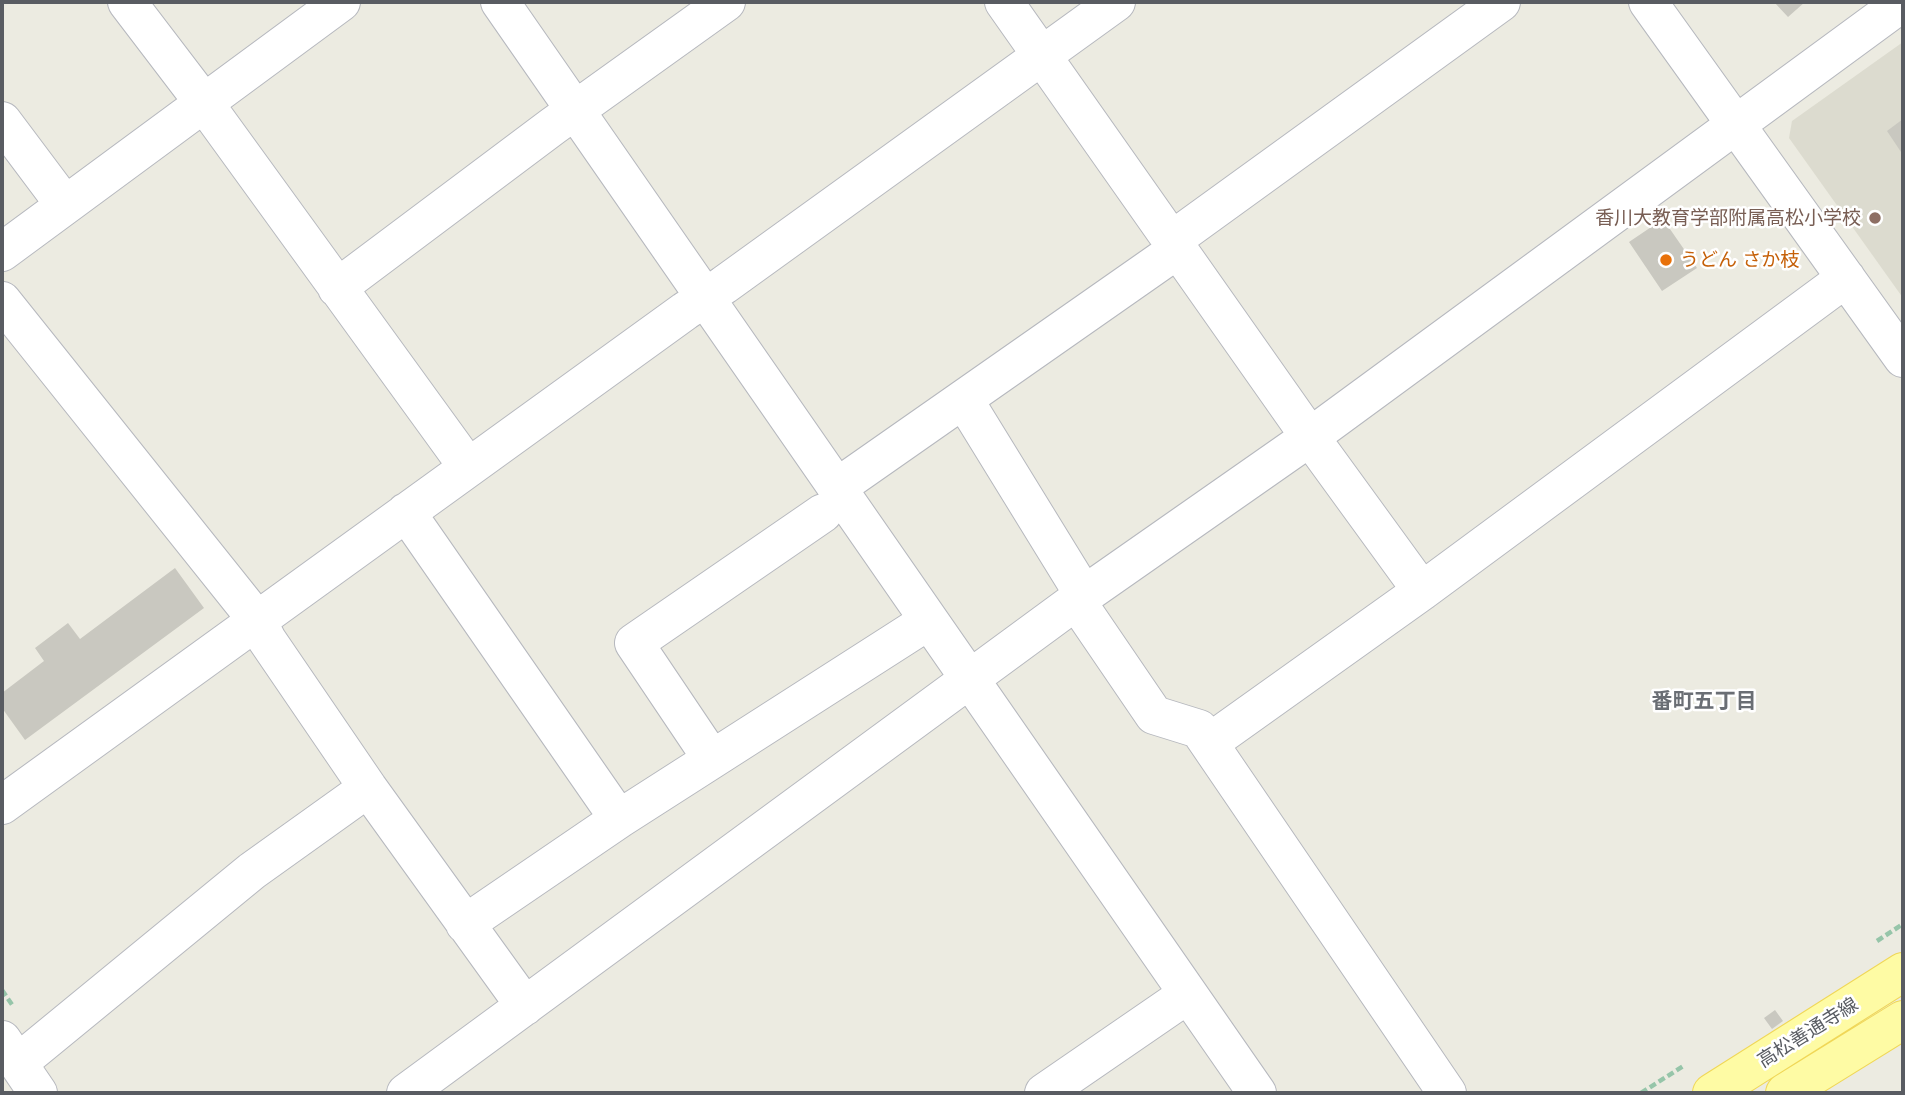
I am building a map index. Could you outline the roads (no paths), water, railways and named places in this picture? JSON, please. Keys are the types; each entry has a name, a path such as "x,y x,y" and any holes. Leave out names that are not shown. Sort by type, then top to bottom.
{"main road":[{"name":"高松善通寺線","path":"1712,1093 1903,972"},
{"name":"高松善通寺線","path":"1785,1093 1902,1022"}],"street":[{"path":"127,2 204,103 468,467"},
{"path":"2,252 341,2"},
{"path":"500,2 1257,1093"},
{"path":"337,289 726,2"},
{"path":"1004,2 1310,437 1422,591"},
{"path":"2,805 1116,2"},
{"path":"852,477 964,400 1500,2"},
{"path":"1648,2 1903,358"},
{"path":"417,1090 525,1006 1080,599 1310,437 1903,2"},
{"path":"2,121 65,205"},
{"path":"1209,743 1422,591 1846,278"},
{"path":"2,301 257,620 267,640 368,788 525,1006"},
{"path":"964,400 1080,599 1154,715 1199,729 1447,1093"},
{"path":"406,512 619,819"},
{"path":"712,760 634,643 823,513"},
{"path":"466,924 619,819 928,621"},
{"path":"19,1065 252,871 368,788"},
{"path":"1044,1093 1188,994"}],"place":[{"name":"香川大教育学部附属高松小学校","path":"1875,218"},
{"name":"うどん さか枝","path":"1666,260"}],"district":[{"name":"番町五丁目","path":"1704,702"}]}
